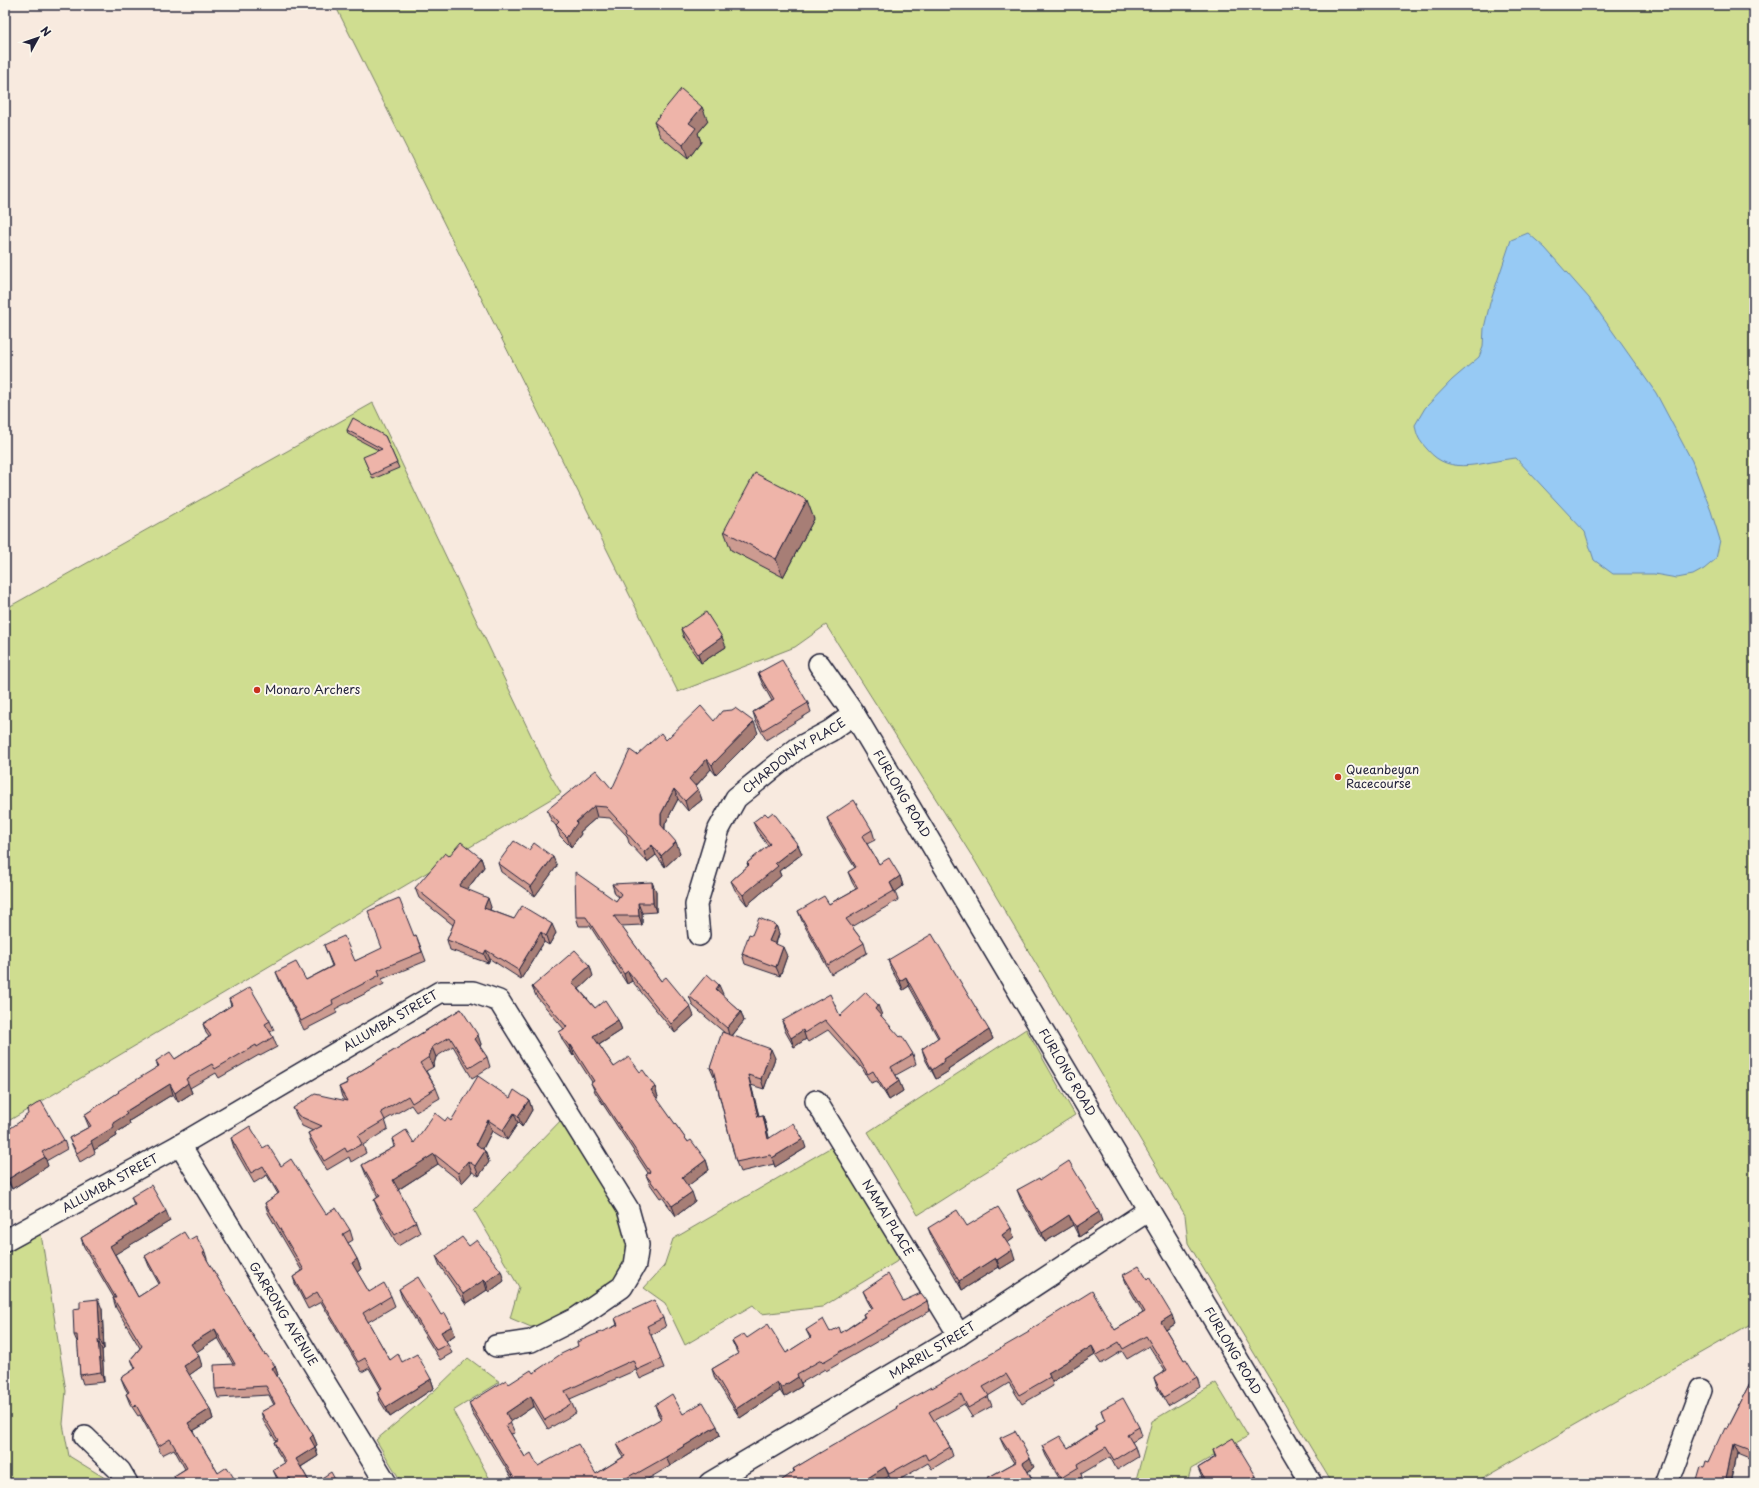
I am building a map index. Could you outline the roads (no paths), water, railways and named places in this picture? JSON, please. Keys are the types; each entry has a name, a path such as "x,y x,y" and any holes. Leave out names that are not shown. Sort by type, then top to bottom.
{"street":[{"name":"FURLONG ROAD","path":"819,664 854,714 1311,1483"},
{"name":"CHARDONAY PLACE","path":"699,935 696,905 718,829 736,798 798,748 830,731 854,714"},
{"name":"ALLUMBA STREET","path":"5,1241 180,1145 440,992 473,992 499,1001 628,1210 638,1245 635,1265 622,1287 577,1318 531,1341 496,1346"},
{"name":"NAMAI PLACE","path":"816,1101 959,1335"},
{"name":"GARRONG AVENUE","path":"180,1145 386,1483"},
{"name":"MARRIL STREET","path":"710,1483 959,1335 1149,1210"},
{"path":"1666,1483 1701,1389"},
{"path":"85,1437 120,1471 127,1483"}],"water":[{"path":"1528,233 1545,248 1589,298 1656,393 1692,461 1711,511 1720,540 1716,559 1704,569 1693,575 1677,578 1654,574 1613,574 1594,560 1585,532 1516,458 1468,466 1446,463 1436,458 1419,438 1415,425 1425,408 1452,380 1479,357 1483,347 1484,328 1490,303 1511,240"}],"place":[{"name":"Monaro Archers","path":"257,690"},
{"name":"Queanbeyan Racecourse","path":"1338,777"}]}
